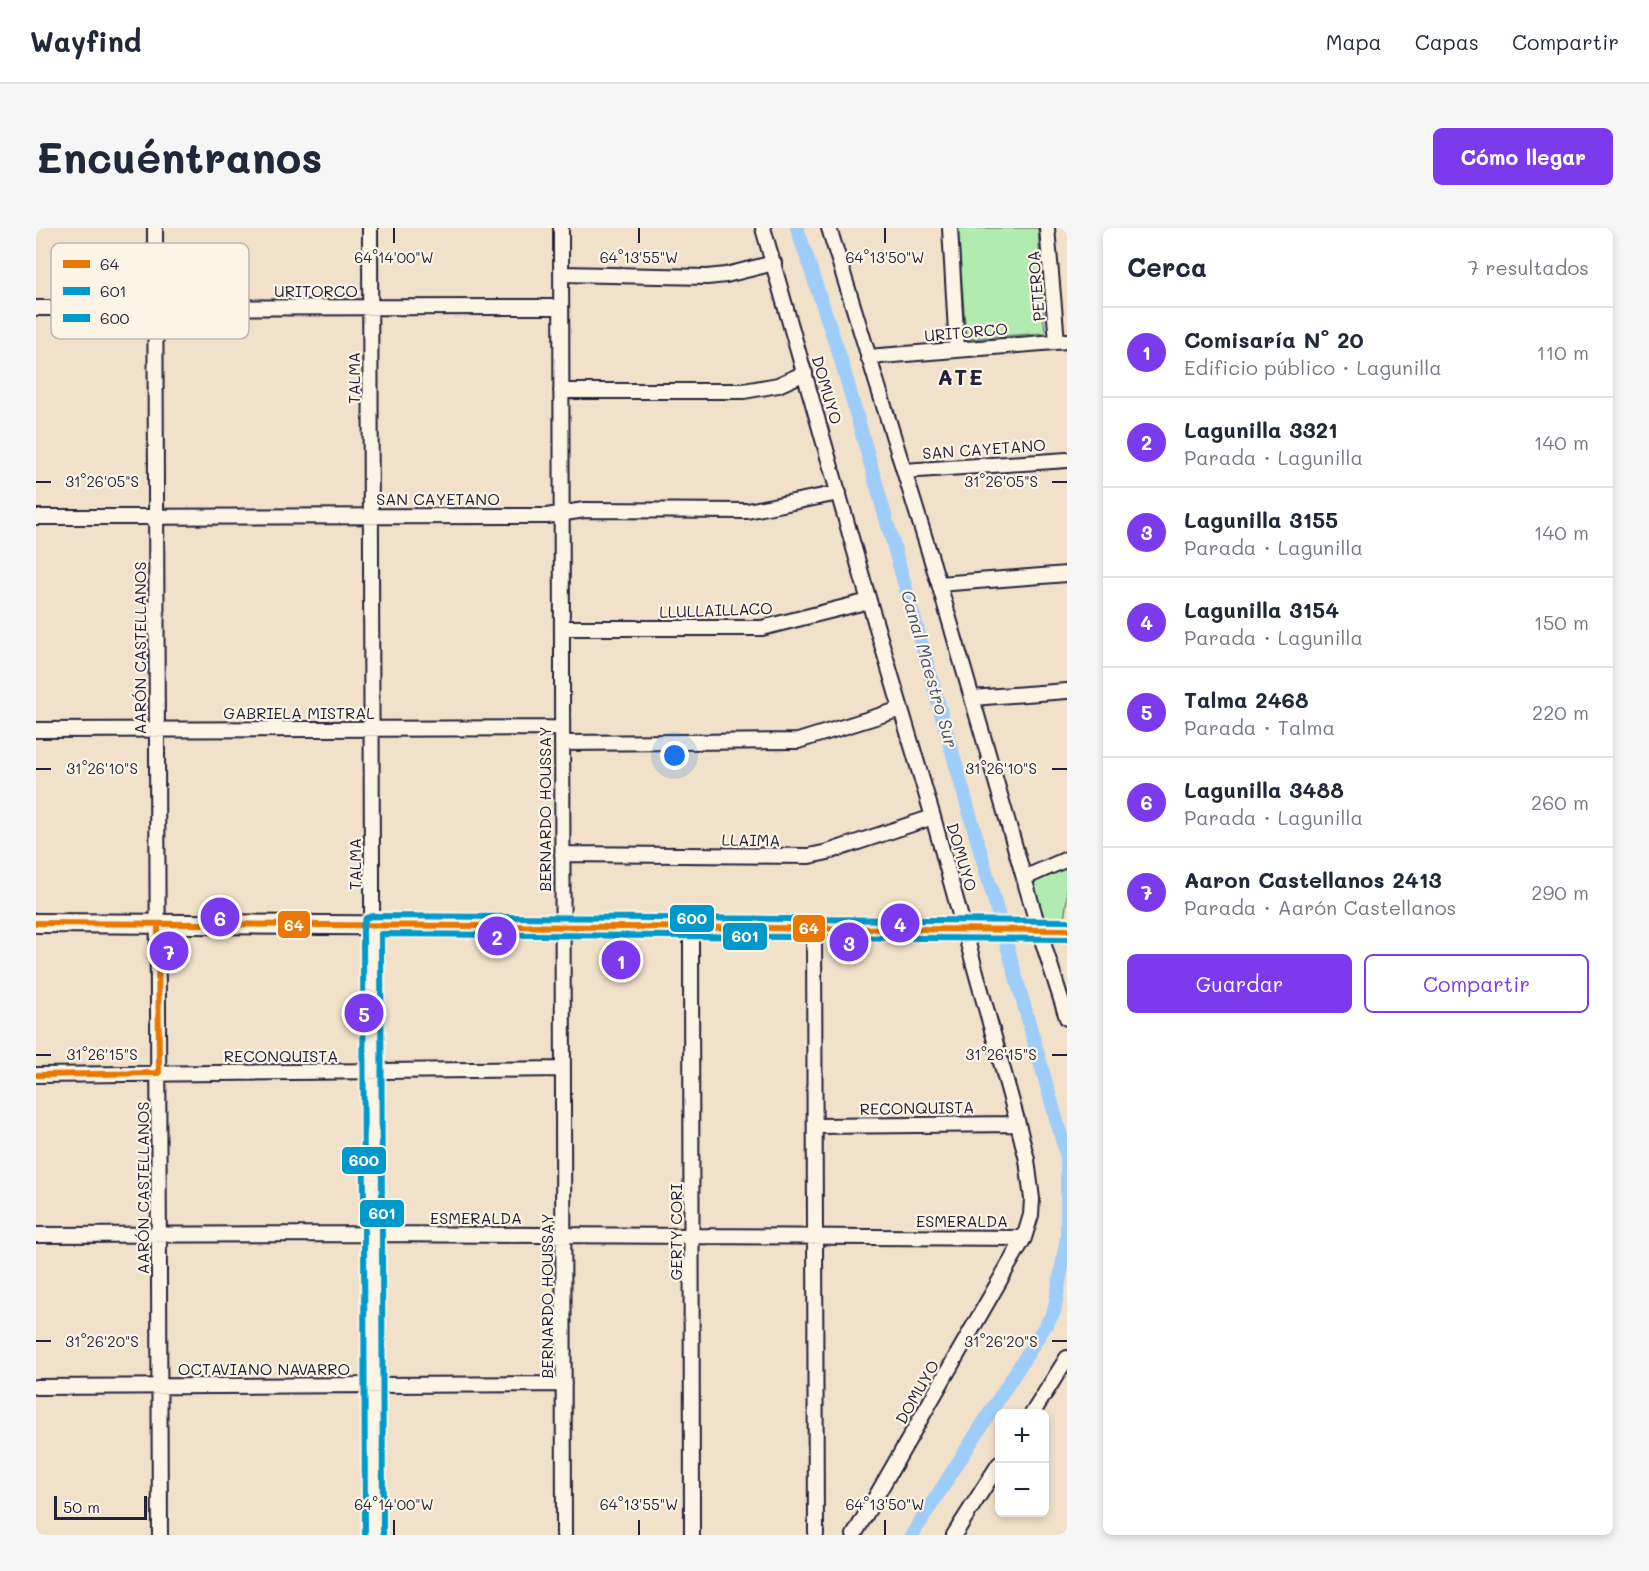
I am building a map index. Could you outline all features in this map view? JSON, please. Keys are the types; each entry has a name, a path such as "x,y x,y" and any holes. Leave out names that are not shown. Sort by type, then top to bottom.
{"main road":[{"path":"36,923 1067,930"}],"street":[{"name":"TALMA","path":"370,228 374,1535"},
{"name":"BERNARDO HOUSSAY","path":"561,228 564,1535"},
{"name":"DOMUYO","path":"763,228 965,929 1027,1160 1032,1199 1031,1215 1024,1238 854,1535"},
{"path":"829,228 939,584 1039,930 1067,1018"},
{"path":"950,228 957,349"},
{"name":"PETEROA","path":"1047,228 1062,341"},
{"path":"561,274 707,277 726,276 774,263"},
{"name":"URITORCO","path":"249,308 561,307"},
{"name":"AARÓN CASTELLANOS","path":"155,339 160,1535"},
{"name":"URITORCO","path":"868,357 1062,341"},
{"path":"561,391 744,391 778,385 805,374"},
{"name":"SAN CAYETANO","path":"903,471 1067,460"},
{"name":"SAN CAYETANO","path":"36,517 547,516 584,510 747,511 839,493"},
{"path":"939,584 1067,574"},
{"name":"LLULLAILLACO","path":"562,627 762,628 869,601"},
{"path":"972,698 1067,691"},
{"path":"562,743 798,741 901,709"},
{"name":"GABRIELA MISTRAL","path":"36,730 562,728"},
{"name":"LLAIMA","path":"562,854 809,856 933,818"},
{"path":"1024,878 1067,859"},
{"name":"GERTY CORI","path":"691,928 692,1535"},
{"path":"814,928 817,1237 816,1535"},
{"name":"RECONQUISTA","path":"36,1075 563,1069"},
{"name":"RECONQUISTA","path":"816,1126 1018,1124"},
{"name":"ESMERALDA","path":"36,1235 373,1234 1024,1238"},
{"path":"1035,1409 1065,1368"},
{"name":"OCTAVIANO NAVARRO","path":"36,1387 564,1384"},
{"path":"954,1535 995,1470"}],"green space":[{"path":"958,228 1038,228 1045,333 966,339"},
{"path":"1063,869 1067,870 1064,920 1059,924 1043,921 1033,884"}],"waterway":[{"name":"Canal Maestro Sur","path":"797,228 841,360 1067,1157 1067,1237 1054,1312 912,1535"}],"transit line":[{"name":"600","path":"365,1535 363,925 366,918 372,916 1067,921"},
{"name":"64","path":"36,923 1067,930"},
{"name":"64","path":"36,1075 159,1073 158,924"},
{"name":"601","path":"383,1535 381,934 1067,939"}],"place":[{"name":"Lagunilla 3488","path":"220,917"},
{"name":"Lagunilla 3154","path":"900,923"},
{"name":"Lagunilla 3321","path":"497,936"},
{"name":"Lagunilla 3155","path":"849,942"},
{"name":"Aaron Castellanos 2413","path":"169,951"},
{"name":"Comisaría N° 20","path":"621,960"},
{"name":"Talma 2468","path":"364,1013"}],"district":[{"name":"ATE","path":"961,377"}]}
